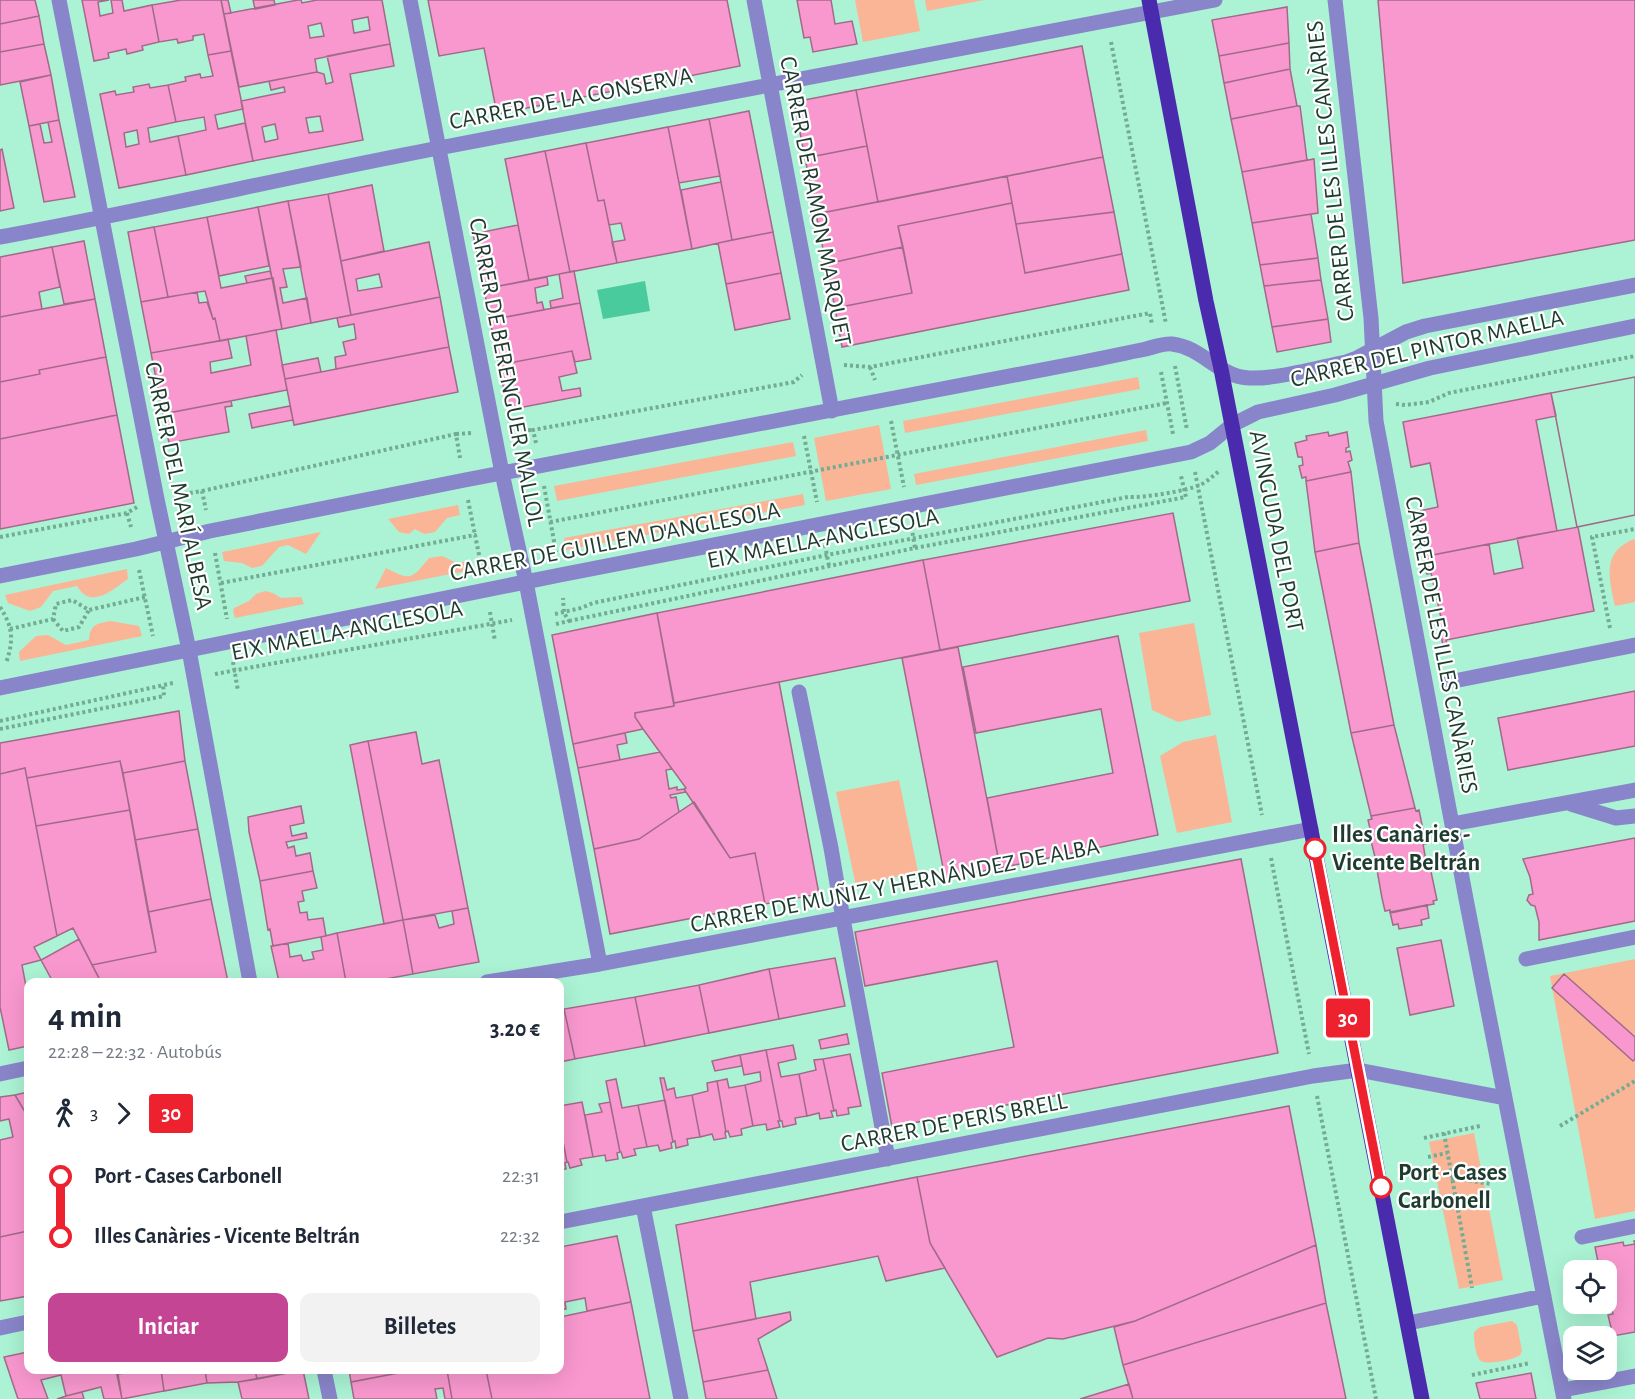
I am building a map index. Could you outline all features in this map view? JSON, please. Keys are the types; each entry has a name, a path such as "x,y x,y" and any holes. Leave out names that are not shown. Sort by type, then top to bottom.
{"main road":[{"name":"AVINGUDA DEL PORT","path":"1150,6 1422,1399"}],"street":[{"name":"CARRER DEL MARÍ ALBESA","path":"59,0 189,650 249,978"},
{"name":"CARRER DE BERENGUER MALLOL","path":"410,0 600,964"},
{"name":"CARRER DE RAMON MARQUET","path":"754,0 832,411"},
{"name":"CARRER DE LA CONSERVA","path":"0,237 1150,6 1215,0"},
{"name":"CARRER DE LES ILLES CANÀRIES","path":"1335,0 1371,318 1376,421 1564,1395"},
{"name":"CARRER DEL PINTOR MAELLA","path":"1221,369 1254,379 1346,362 1406,332 1425,326 1635,285"},
{"name":"CARRER DEL PINTOR MAELLA","path":"1232,425 1258,412 1335,395 1430,368 1635,326"},
{"path":"0,576 465,480 832,411 1170,343 1188,347 1221,369"},
{"name":"CARRER DE GUILLEM D'ANGLESOLA","path":"0,688 1191,452 1209,443 1232,425"},
{"path":"1449,682 1635,645"},
{"path":"799,692 831,848 888,1159"},
{"path":"1452,824 1635,790"},
{"path":"1566,803 1617,818 1635,816"},
{"name":"CARRER DE MUÑIZ Y HERNÁNDEZ DE ALBA","path":"512,978 843,919 1311,829"},
{"path":"1526,959 1635,937"},
{"path":"0,1074 24,1069"},
{"path":"1358,1070 1505,1098"},
{"name":"CARRER DE PERIS BRELL","path":"564,1221 1313,1076 1358,1070"},
{"path":"643,1206 681,1399"},
{"path":"1582,1237 1635,1226"},
{"path":"1408,1323 1544,1296"},
{"path":"0,1328 24,1323"},
{"path":"325,1374 330,1399"},
{"path":"1564,1395 1635,1376"}],"path":[{"path":"1110,34 1168,331"},
{"path":"870,367 1150,314 1154,333"},
{"path":"1374,407 1393,403 1406,405 1429,402 1449,393 1635,356"},
{"path":"1173,358 1187,431"},
{"path":"1161,372 1174,436"},
{"path":"550,522 1167,403"},
{"path":"800,417 829,566"},
{"path":"0,537 127,513 143,502 456,434 495,641"},
{"name":"EIX MAELLA-ANGLESOLA","path":"0,721 194,678 492,622 564,613 593,603 827,555 1128,497 1137,498 1184,489 1198,486 1238,457"},
{"path":"1195,469 1264,824"},
{"path":"915,548 1186,497 1181,472"},
{"path":"202,490 221,583 238,691"},
{"path":"1614,649 1592,537 1635,529"},
{"path":"221,583 475,535"},
{"path":"53,619 56,604 72,600 89,610 145,597"},
{"path":"0,607 7,618 12,634 11,649 4,670"},
{"path":"53,619 63,631 79,627 89,610"},
{"path":"10,629 53,619"},
{"path":"1269,849 1311,1064"},
{"path":"1560,1126 1635,1081"},
{"path":"1315,1088 1376,1399"},
{"path":"1424,1138 1480,1126"},
{"path":"1444,1133 1473,1292"},
{"path":"1428,1157 1447,1153"},
{"path":"1451,1178 1491,1184"},
{"path":"1472,1375 1530,1363"}],"shaded area":[{"path":"855,0 914,0 920,31 863,42"},
{"path":"925,0 984,0 927,11"},
{"path":"645,281 650,311 603,319 597,290"},
{"path":"1138,377 1140,389 905,433 903,421"},
{"path":"879,425 891,489 826,501 814,438"},
{"path":"1146,430 1148,441 916,485 914,474"},
{"path":"793,442 796,456 557,501 554,486"},
{"path":"803,494 805,505 566,550 564,538"},
{"path":"458,505 460,515 447,518 435,532 424,534 415,529 409,534 399,532 388,519"},
{"path":"321,532 306,554 288,545 279,547 262,566 252,568 242,563 224,561 222,552"},
{"path":"1635,539 1635,602 1615,606 1610,576 1612,558 1624,544"},
{"path":"442,556 457,563 469,561 471,570 375,589 386,568 401,575 410,576 415,574 429,558"},
{"path":"127,569 128,579 102,596 89,597 77,586 53,591 41,607 30,611 8,603 5,595"},
{"path":"265,591 281,598 301,597 304,604 235,618 234,608"},
{"path":"110,621 139,626 142,636 20,661 19,652 36,636 48,635 66,645 89,640 95,626"},
{"path":"1194,623 1211,715 1178,722 1152,710 1139,633"},
{"path":"1216,735 1232,822 1177,833 1160,756 1183,742"},
{"path":"899,780 918,872 856,886 836,792"},
{"path":"1635,959 1635,1211 1595,1219 1550,976"},
{"path":"1474,1133 1503,1280 1459,1289 1429,1142"},
{"path":"1512,1321 1517,1325 1522,1351 1520,1355 1500,1361 1481,1361 1476,1351 1474,1332 1480,1327"}],"building":[{"path":"0,0 35,0 39,16 0,24"},
{"path":"82,0 109,0 98,2 100,16 113,13 111,0 122,0 124,11 152,5 159,42 142,46 143,50 127,54 126,49 108,53 109,58 94,61"},
{"path":"181,0 221,0 231,51 208,55 204,34 193,36 193,40 178,43 177,39 159,42 152,5"},
{"path":"221,0 228,0 231,13 224,14"},
{"path":"253,0 274,0 275,5 255,9"},
{"path":"298,0 302,3 317,0 382,0 390,44 315,59 317,72 239,87 224,14","holes":["368,17 370,30 354,33 352,20","321,23 324,36 310,38 308,26"]},
{"path":"428,0 727,0 740,66 497,114 484,48 439,56"},
{"path":"797,0 831,0 835,24 852,21 857,44 813,52 810,37 804,38"},
{"path":"1378,0 1635,0 1635,240 1403,283"},
{"path":"1287,7 1289,43 1219,56 1212,20"},
{"path":"39,16 44,44 0,52 0,24"},
{"path":"1289,43 1290,69 1224,83 1219,56"},
{"path":"44,44 51,75 0,85 0,52"},
{"path":"390,44 394,66 350,74 363,140 253,161 241,101 285,92 284,87 271,90 269,81 317,72 324,74 326,84 333,82 327,56","holes":["320,116 323,131 309,133 306,118","275,124 278,139 265,142 262,127"]},
{"path":"1082,46 1103,157 878,202 856,90"},
{"path":"231,51 243,109 215,115 218,129 245,123 253,161 186,175 178,136 206,130 204,117 176,122 168,85 186,81 185,77 200,74 201,78 213,76 208,55"},
{"path":"1290,69 1297,106 1231,119 1224,83"},
{"path":"51,75 59,120 29,126 20,82"},
{"path":"149,84 150,88 168,85 176,122 148,128 150,142 178,136 186,175 119,188 100,94 115,91 116,95 134,92 133,87","holes":["137,130 139,144 126,147 124,133"]},
{"path":"856,90 867,146 805,158 794,102"},
{"path":"1300,106 1307,160 1242,172 1231,119"},
{"path":"749,111 773,232 732,240 709,119"},
{"path":"709,119 720,176 679,183 668,127"},
{"path":"59,120 75,197 44,202 29,126 40,124 44,143 52,142 48,122"},
{"path":"668,127 692,249 617,263 612,242 625,240 621,223 609,225 604,200 598,201 586,143"},
{"path":"586,143 598,201 604,200 617,263 570,272 545,151"},
{"path":"867,146 878,202 816,214 805,158"},
{"path":"2,149 14,208 0,211 0,150"},
{"path":"545,151 570,272 529,280 505,159"},
{"path":"1103,157 1114,212 1016,224 1007,176"},
{"path":"1314,159 1318,213 1252,223 1242,172"},
{"path":"1007,176 1012,203 898,226 903,247 826,264 816,214"},
{"path":"721,182 732,240 692,249 681,190"},
{"path":"372,185 384,251 341,261 328,194"},
{"path":"328,194 351,315 311,323 288,201"},
{"path":"288,201 301,267 283,269 287,287 280,288 283,303 307,298 311,323 282,329 258,207"},
{"path":"1012,203 1025,273 1122,254 1129,290 842,347 835,308 912,293 898,226"},
{"path":"258,207 269,266 219,276 207,217"},
{"path":"1114,212 1122,254 1025,273 1016,224"},
{"path":"1311,214 1318,258 1260,265 1252,223"},
{"path":"207,217 221,288 273,278 282,329 220,341 215,318 213,319 205,291 168,297 154,227"},
{"path":"518,225 529,280 484,289 473,234"},
{"path":"154,227 168,297 141,302 128,232"},
{"path":"773,232 781,273 726,284 718,243"},
{"path":"84,241 95,299 64,304 52,247"},
{"path":"429,242 440,297 351,315 341,261","holes":["379,274 382,287 358,291 356,279"]},
{"path":"52,247 60,287 39,292 42,309 0,317 0,257"},
{"path":"903,247 912,293 835,308 826,264"},
{"path":"1318,258 1321,280 1264,286 1260,265"},
{"path":"270,271 272,278 247,283 245,276"},
{"path":"574,271 580,303 551,308 550,301 563,298 559,274"},
{"path":"781,273 790,319 735,330 726,284"},
{"path":"547,277 548,285 535,288 537,303 542,302 544,310 490,320 484,289"},
{"path":"1321,280 1328,319 1272,327 1264,286"},
{"path":"197,292 199,303 207,302 213,319 215,318 220,341 151,353 141,302"},
{"path":"440,297 449,347 336,369 335,357 346,355 343,342 356,339 354,324 339,327 337,318"},
{"path":"95,299 106,357 39,370 40,374 0,382 0,317"},
{"path":"580,303 591,359 575,362 572,351 499,365 490,320"},
{"path":"1328,319 1331,342 1277,352 1272,327"},
{"path":"276,330 287,390 163,414 151,353 228,339 232,358 210,362 211,373 251,365 246,336"},
{"path":"449,347 458,392 294,425 285,379"},
{"path":"572,351 577,373 559,377 562,391 580,388 581,396 508,410 499,365"},
{"path":"106,357 117,415 0,439 0,382 40,374 39,370"},
{"path":"318,358 321,372 285,379 282,365"},
{"path":"1635,377 1635,515 1577,527 1551,393"},
{"path":"1635,377 1635,515 1577,527 1551,393"},
{"path":"1551,393 1556,416 1536,420 1557,531 1427,556 1419,511 1438,507 1430,463 1411,467 1403,422"},
{"path":"231,401 232,406 225,407 229,432 169,443 163,414"},
{"path":"290,406 293,420 252,428 249,414"},
{"path":"117,415 134,503 0,529 0,439"},
{"path":"1328,432 1329,436 1347,432 1349,447 1346,448 1346,452 1350,451 1352,460 1348,462 1351,472 1306,481 1306,477 1302,478 1299,466 1303,465 1302,457 1298,457 1295,443 1307,440 1306,436"},
{"path":"1351,472 1359,543 1315,552 1306,481"},
{"path":"1173,513 1190,601 940,650 923,560"},
{"path":"1578,527 1594,611 1446,640 1447,644 1443,645 1438,623 1442,622 1431,573 1427,574 1424,561 1428,560 1427,556 1489,544 1494,574 1523,568 1517,538"},
{"path":"1359,543 1394,725 1351,733 1315,552"},
{"path":"923,560 940,650 674,703 657,613"},
{"path":"657,613 674,706 635,713 643,729 573,744 552,635"},
{"path":"1118,636 1158,835 1000,868 987,798 1113,773 1101,709 976,733 963,667"},
{"path":"958,647 1000,868 945,878 902,658"},
{"path":"779,682 819,894 765,904 755,853 730,858 684,789 686,788 635,717 635,713"},
{"path":"1635,691 1635,746 1508,770 1498,718"},
{"path":"179,711 185,761 123,773 120,761 27,778 25,768 0,774 0,743"},
{"path":"1394,725 1415,808 1371,816 1351,733"},
{"path":"416,732 422,764 439,760 468,908 403,920 368,741"},
{"path":"625,733 627,743 617,745 620,760 578,768 573,744"},
{"path":"368,741 403,920 384,924 350,745"},
{"path":"660,752 672,769 666,770 669,789 677,787 677,790 684,789 686,792 670,795 671,798 676,797 679,812 639,839 594,849 578,768"},
{"path":"120,761 130,810 36,826 27,778"},
{"path":"185,761 198,829 135,840 123,773"},
{"path":"25,768 57,936 34,947 41,960 22,965 24,978 24,1047 9,1050 0,1007 0,774"},
{"path":"694,802 730,858 755,853 765,904 610,934 594,849 639,839"},
{"path":"301,806 304,823 290,826 292,836 306,833 307,838 286,842 288,848 294,846 296,856 310,853 313,871 260,881 248,817"},
{"path":"1415,808 1416,811 1419,810 1426,844 1423,844 1427,867 1430,867 1437,900 1433,901 1434,904 1390,913 1390,910 1385,911 1377,870 1382,869 1380,860 1376,861 1368,820 1372,819 1371,816"},
{"path":"130,810 156,952 92,965 73,928 57,936 36,826"},
{"path":"198,829 211,899 148,912 135,840"},
{"path":"1635,838 1635,921 1539,940 1539,922 1535,906 1527,900 1529,895 1533,894 1523,859"},
{"path":"1241,859 1278,1053 892,1127 882,1073 1014,1047 997,961 865,986 855,932"},
{"path":"313,871 317,888 302,891 304,901 298,902 300,913 307,912 308,920 323,918 326,936 273,946 260,881"},
{"path":"211,899 227,978 99,978 92,965 156,952 148,912"},
{"path":"1427,905 1429,918 1421,920 1422,925 1399,929 1398,924 1393,925 1390,912"},
{"path":"468,908 479,962 413,974 403,920 435,915 439,928 454,924 452,911"},
{"path":"403,920 413,974 392,978 345,978 337,933"},
{"path":"337,933 345,978 278,978 271,946 288,943 290,957 301,955 303,961 314,959 312,952 323,950 321,937"},
{"path":"79,939 99,978 51,978 41,960"},
{"path":"1441,940 1454,1006 1410,1015 1397,948"},
{"path":"835,958 845,1006 779,1019 769,969"},
{"path":"769,969 779,1019 709,1033 699,985"},
{"path":"1564,974 1635,1037 1635,1059 1633,1061 1552,988"},
{"path":"699,985 709,1033 645,1046 635,997"},
{"path":"635,997 645,1046 575,1059 564,1009"},
{"path":"564,1009 575,1059 564,1061"},
{"path":"847,1034 849,1044 821,1049 819,1040"},
{"path":"793,1045 796,1059 778,1063 781,1077 799,1074 807,1116 795,1118 796,1124 783,1127 766,1050"},
{"path":"766,1050 780,1121 778,1121 780,1127 767,1130 766,1124 753,1126 745,1085 761,1081 760,1072 744,1075 740,1055"},
{"path":"850,1054 861,1106 848,1108 849,1114 837,1116 823,1059"},
{"path":"740,1055 742,1066 715,1071 712,1061"},
{"path":"823,1059 834,1111 831,1111 833,1117 820,1119 819,1113 807,1116 799,1074 816,1070 814,1060"},
{"path":"660,1078 664,1078 667,1090 674,1088 676,1098 692,1095 700,1137 687,1139 688,1145 676,1148 675,1141 673,1142"},
{"path":"616,1079 622,1108 638,1105 647,1147 634,1149 636,1155 623,1158 606,1081"},
{"path":"727,1079 729,1088 745,1085 753,1126 741,1129 742,1135 730,1137 728,1131 726,1132 717,1081"},
{"path":"717,1081 726,1138 714,1140 712,1134 700,1137 692,1095 708,1091 707,1083"},
{"path":"24,1093 24,1110 15,1095"},
{"path":"15,1095 24,1110 24,1232 0,1237 0,1140 13,1137 9,1119 0,1121 0,1097"},
{"path":"665,1100 673,1142 671,1143 672,1148 660,1151 658,1145 647,1147 638,1105"},
{"path":"582,1102 593,1157 580,1159 582,1165 570,1168 564,1147 564,1105"},
{"path":"610,1102 620,1152 617,1153 618,1159 606,1161 605,1155 593,1157 585,1115 602,1112 599,1104"},
{"path":"1289,1106 1316,1245 1135,1321 1063,1339 1048,1338 997,1357 930,1243 917,1177"},
{"path":"564,1147 567,1162 565,1163 566,1169 564,1169"},
{"path":"917,1177 930,1243 945,1268 886,1281 878,1256 750,1282 756,1319 693,1331 676,1225"},
{"path":"24,1232 24,1297 0,1301 0,1237"},
{"path":"617,1236 631,1302 587,1311 585,1298 565,1302 566,1309 564,1309 564,1246"},
{"path":"1623,1242 1624,1246 1635,1244 1635,1332 1617,1335 1617,1326 1611,1326 1608,1315 1617,1314 1617,1260 1598,1260 1595,1247"},
{"path":"1316,1245 1326,1303 1123,1365 1114,1327 1135,1321"},
{"path":"631,1302 650,1399 492,1399 487,1374 564,1374 564,1316"},
{"path":"1326,1303 1346,1399 1133,1399 1123,1365"},
{"path":"790,1312 791,1320 758,1339 768,1370 703,1382 693,1331"},
{"path":"24,1353 24,1374 117,1374 122,1399 104,1399 101,1387 66,1396 61,1375 41,1380 48,1399 18,1399 4,1357"},
{"path":"768,1370 777,1399 706,1399 703,1382"},
{"path":"1531,1373 1536,1399 1480,1399 1476,1383"},
{"path":"118,1374 162,1374 164,1391 122,1399"},
{"path":"162,1374 206,1374 207,1383 164,1391"},
{"path":"206,1374 256,1374 257,1379 238,1382 207,1383"},
{"path":"256,1374 283,1374 257,1379"},
{"path":"281,1374 304,1374 309,1399 242,1399 238,1382"},
{"path":"350,1374 393,1374 351,1382"},
{"path":"393,1374 448,1374 452,1399 445,1399 443,1388 435,1389 437,1399 354,1399 351,1382"},
{"path":"448,1374 487,1374 492,1399 452,1399"},
{"path":"1129,1384 1133,1399 1080,1399"},
{"path":"82,1392 84,1399 57,1399 66,1396"}],"bus line":[{"name":"30","path":"1315,849 1381,1187"}],"place":[{"name":"Illes Canàries - Vicente Beltrán","path":"1315,849"},
{"name":"Port - Cases Carbonell","path":"1381,1187"}]}
